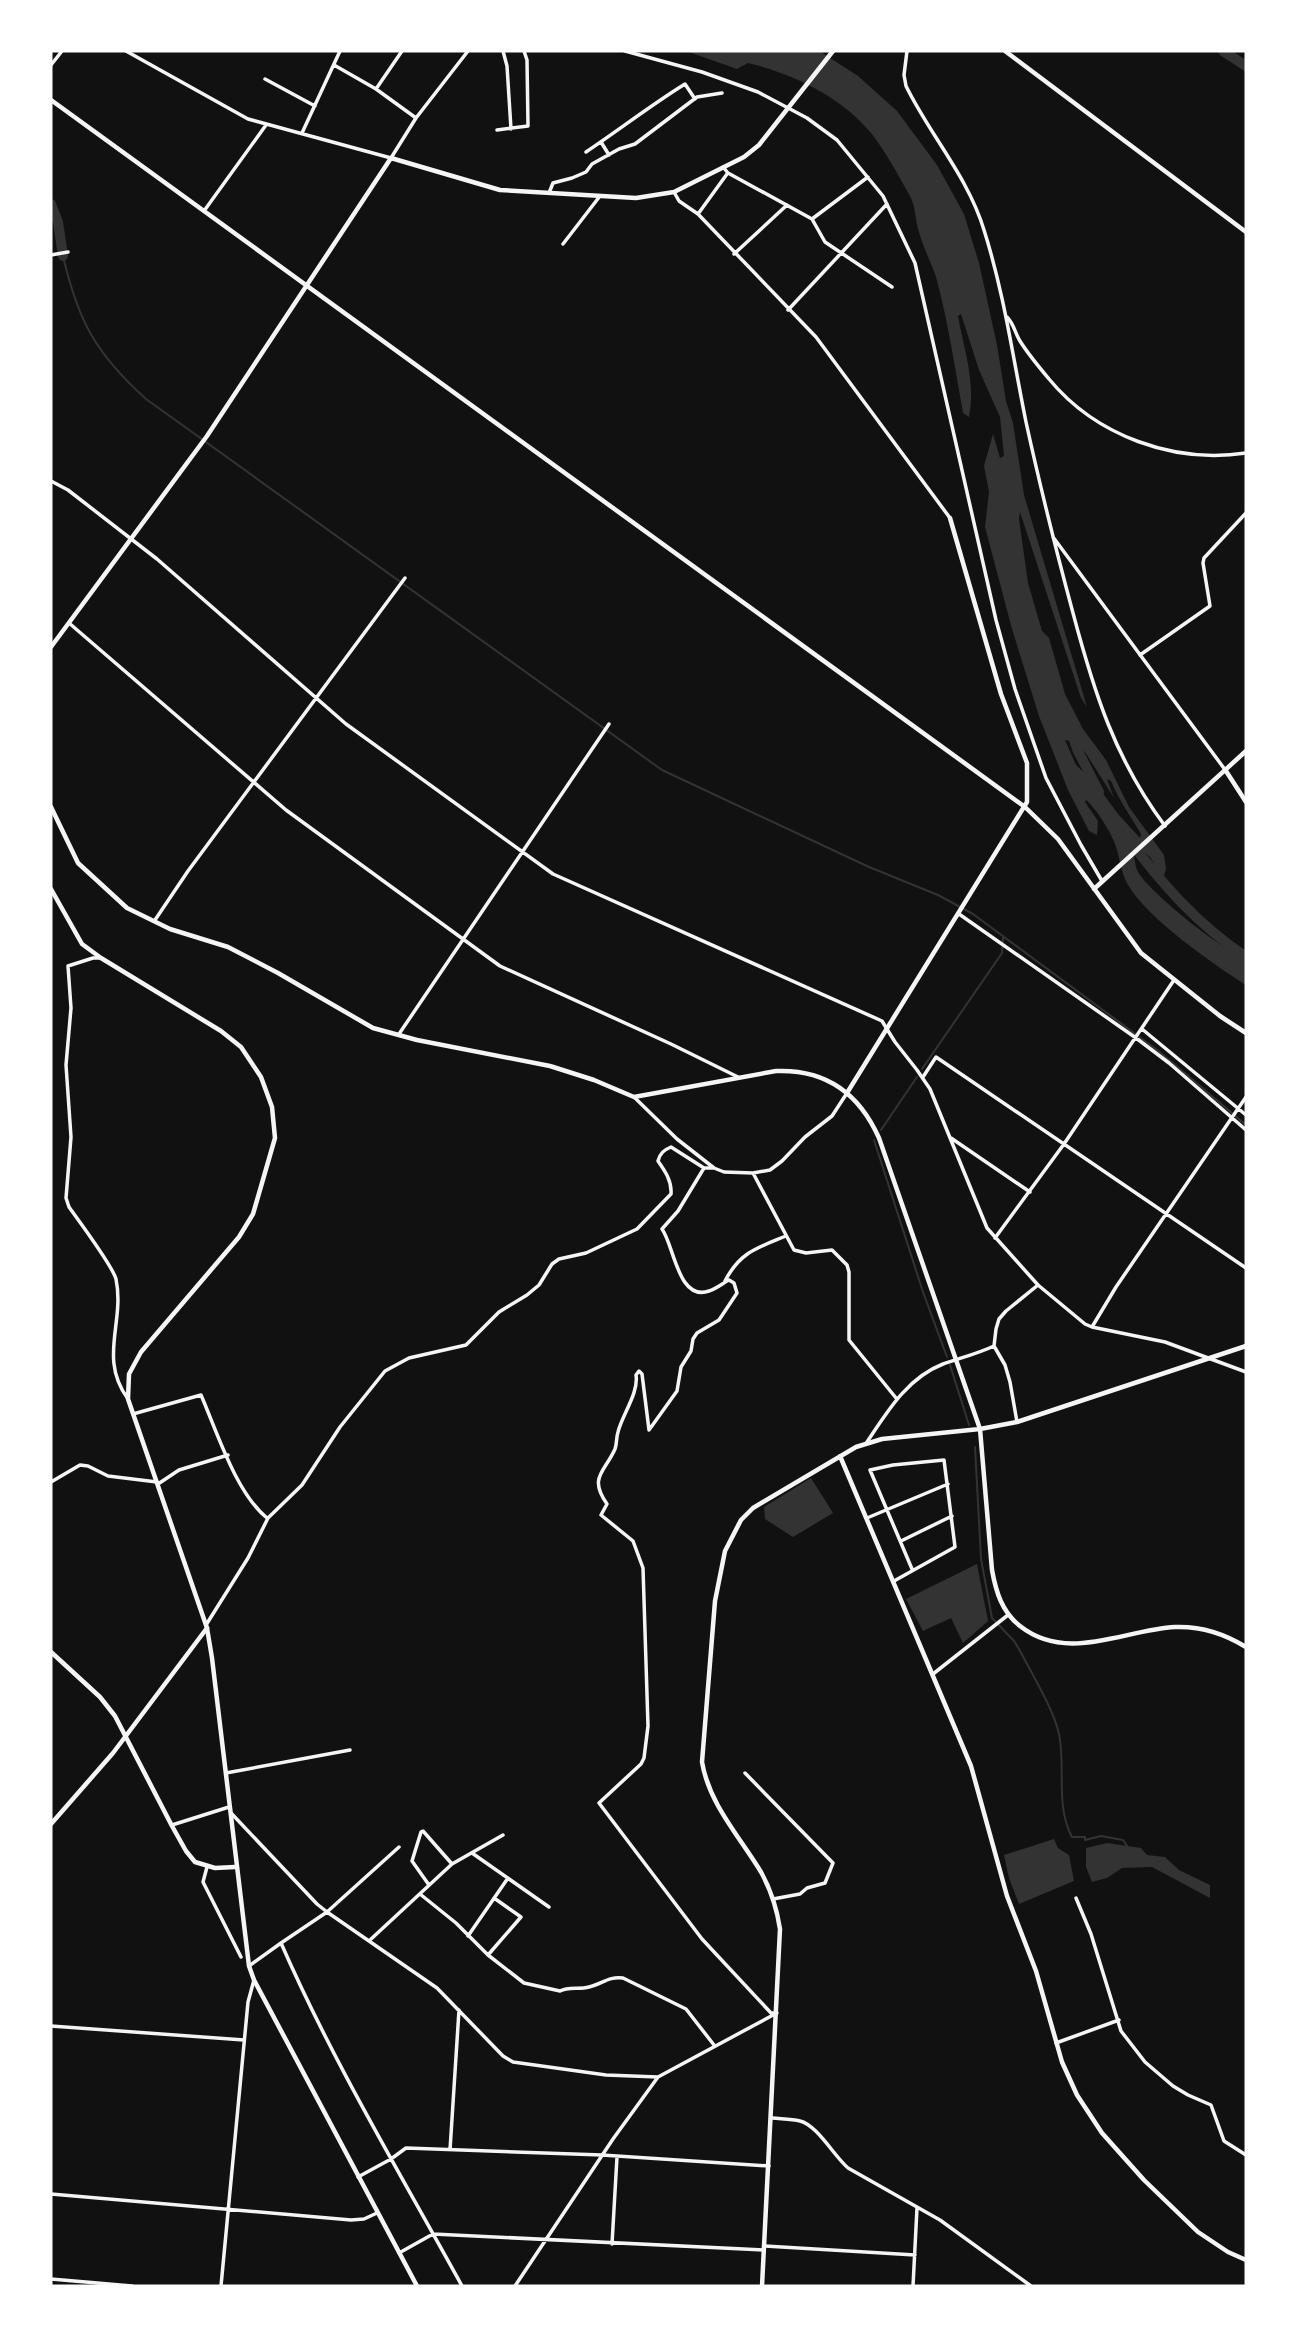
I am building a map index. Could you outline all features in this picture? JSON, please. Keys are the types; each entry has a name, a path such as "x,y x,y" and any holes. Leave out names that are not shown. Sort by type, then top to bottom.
{"street":[{"path":"51,65 62,51"},
{"path":"126,51 238,114 267,125 500,190 636,198 674,192 744,157 758,145 833,51"},
{"path":"302,133 340,51"},
{"path":"376,89 402,51"},
{"path":"51,647 207,436 416,118 468,51"},
{"path":"503,51 508,66 510,129"},
{"path":"497,131 528,126 527,60 524,51"},
{"path":"625,51 702,72 758,92 789,107 837,140 887,204 915,263 996,620 1015,689 1046,778 1081,845 1105,879"},
{"path":"907,51 904,75 906,86 960,176 991,252 1053,537 1085,658 1102,710 1124,764 1164,826"},
{"path":"1005,51 1246,232"},
{"path":"334,65 376,89 416,118"},
{"path":"265,79 315,106"},
{"path":"586,152 685,84 695,99"},
{"path":"549,193 553,183 586,172 592,164 635,144 695,99 722,93"},
{"path":"51,100 1025,807 1058,839 1133,944 1174,980 1246,1033"},
{"path":"203,212 267,125"},
{"path":"601,142 609,155"},
{"path":"723,167 728,173 812,219 825,242 892,287"},
{"path":"698,214 728,173"},
{"path":"812,219 868,177"},
{"path":"51,807 78,863 127,908 170,929 228,947 373,1028 550,1066 634,1097 677,1139 714,1168 724,1172 753,1173 771,1170 805,1137 832,1116 1025,807 1027,763 993,668 950,518 816,337 698,214 679,201 674,192"},
{"path":"563,244 600,196"},
{"path":"788,310 887,204"},
{"path":"734,254 787,205"},
{"path":"53,254 68,252"},
{"path":"1006,316 1018,338 1050,381 1090,417 1140,442 1169,452 1198,455 1246,453"},
{"path":"51,481 68,490 157,559 346,724 553,874 882,1021 923,1077 987,1228 1038,1285 1092,1327 1166,1342 1246,1372"},
{"path":"1140,655 1210,606 1204,558 1246,513"},
{"path":"1053,537 1246,802"},
{"path":"155,920 315,697 405,578"},
{"path":"69,623 286,810 500,965 738,1077"},
{"path":"399,1034 609,724"},
{"path":"1094,889 1246,751"},
{"path":"51,889 82,944 221,1031 241,1047 261,1077 270,1100 275,1138 253,1214 239,1237 141,1352 129,1374 128,1399"},
{"path":"960,913 1136,1038 1246,1130"},
{"path":"102,958 68,966 71,1008 66,1065 71,1137 66,1198 69,1207 115,1275 117,1306 113,1359 119,1387 128,1399 206,1626 248,1966 417,2286"},
{"path":"995,1238 1064,1144 1174,980"},
{"path":"1142,1029 1246,1115"},
{"path":"923,1077 936,1057 1246,1268"},
{"path":"634,1097 762,1072 799,1071 833,1084 863,1107 879,1138 979,1429 992,1570 995,1586 1008,1615 1027,1631 1060,1643 1085,1643 1175,1628 1214,1632 1246,1647"},
{"path":"1092,1327 1116,1287 1246,1097"},
{"path":"949,1136 1030,1192"},
{"path":"51,1824 126,1737 206,1626 248,1558 268,1518 302,1485 340,1427 385,1371 409,1359 466,1345 499,1312 540,1284 552,1264 559,1259 586,1253 638,1229 671,1194 669,1178 658,1161 659,1155 666,1149 671,1147 704,1168 714,1168"},
{"path":"704,1168 678,1211 662,1229 669,1240 681,1278 687,1285 699,1293 709,1292 729,1280 734,1283 737,1293 719,1320 697,1333 693,1339 691,1351 681,1367 677,1391 649,1430 642,1374 639,1371 636,1375 635,1388 614,1450 603,1466 599,1478 598,1492 607,1504 601,1515 633,1541 643,1568 648,1726 644,1758 599,1803 702,1939 771,2013 777,2013"},
{"path":"753,1173 794,1250 806,1253 832,1250 847,1265 849,1340 896,1398"},
{"path":"724,1283 735,1263 745,1254 786,1236"},
{"path":"1017,1422 1012,1390 1004,1364 994,1346 999,1319 1013,1303 1038,1285"},
{"path":"866,1444 896,1398 912,1384 942,1365 994,1346"},
{"path":"762,2286 780,1929 773,1899 763,1875 716,1804 704,1775 703,1738 715,1601 725,1551 741,1520 753,1508 840,1456 866,1444 882,1439 979,1429 1017,1422 1246,1346"},
{"path":"133,1413 201,1395 239,1480 254,1504 268,1518"},
{"path":"51,1482 80,1465 108,1476 157,1483 179,1470 228,1455"},
{"path":"840,1456 971,1766 1007,1896 1037,1971 1056,2043 1077,2095 1102,2133 1123,2158 1198,2232 1228,2252 1246,2260"},
{"path":"894,1581 955,1547 944,1460 870,1470 912,1569"},
{"path":"867,1518 948,1484"},
{"path":"901,1541 952,1516"},
{"path":"933,1674 1008,1615"},
{"path":"51,1652 100,1697 126,1737 186,1851 195,1862 207,1867 235,1867"},
{"path":"226,1773 350,1750"},
{"path":"744,1773 833,1863 825,1883 807,1888 800,1894 773,1899"},
{"path":"172,1825 230,1809"},
{"path":"230,1809 317,1904 437,1988 503,2056 513,2062 606,2075 657,2077"},
{"path":"429,1885 412,1861 421,1832 423,1831 452,1864"},
{"path":"370,1940 452,1864 503,1836"},
{"path":"248,1966 327,1912 399,1847"},
{"path":"472,1853 549,1907"},
{"path":"207,1867 203,1882 241,1957"},
{"path":"468,1936 508,1878"},
{"path":"420,1894 488,1955 524,1983 560,1991 565,1988 589,1987 614,1976 623,1978 686,2009 713,2045"},
{"path":"488,1955 522,1917 494,1898"},
{"path":"1076,1898 1091,1934 1121,2031 1145,2062 1188,2095 1211,2105 1224,2141 1246,2155"},
{"path":"281,1943 309,2004 462,2286"},
{"path":"221,2286 248,2002 254,1980"},
{"path":"450,2150 459,2010"},
{"path":"515,2286 657,2077 777,2013"},
{"path":"1056,2043 1119,2020"},
{"path":"51,2026 244,2040"},
{"path":"772,2118 802,2121 813,2128 848,2168 970,2241 1031,2286"},
{"path":"358,2177 406,2148 602,2155 769,2166"},
{"path":"612,2244 617,2157"},
{"path":"51,2194 351,2220 364,2219 377,2213"},
{"path":"913,2286 917,2207"},
{"path":"399,2253 433,2234 612,2244 915,2255"},
{"path":"51,2279 132,2286"}],"shaded area":[{"path":"686,51 821,52 858,76 897,111 937,165 964,214 979,263 1006,401 1013,423 1024,495 1087,707 1081,698 1020,512 1028,583 1042,631 1049,638 1065,694 1083,729 1106,760 1129,807 1164,855 1166,869 1163,879 1150,857 1133,843 1137,870 1155,891 1187,920 1221,945 1246,958 1246,985 1182,940 1137,898 1125,880 1115,844 1102,820 1086,800 1098,821 1097,835 1089,831 1068,790 1039,716 985,527 989,492 984,466 993,434 1000,458 1004,456 1000,417 979,370 961,314 958,316 971,391 969,417 963,413 936,277 921,238 910,196 871,133 845,108 815,88 782,73 748,63 737,69","holes":["1065,740 1079,743 1114,798 1107,779 1111,781 1141,834 1140,838 1096,784 1076,765"]},
{"path":"811,1478 833,1513 793,1537 765,1519 764,1507"},
{"path":"977,1564 988,1621 963,1643 951,1618 923,1631 906,1599"},
{"path":"1054,1839 1058,1848 1069,1855 1074,1881 1019,1904 1004,1855"},
{"path":"1107,1843 1141,1848 1147,1855 1165,1857 1179,1870 1210,1885 1210,1898 1152,1867 1122,1868 1107,1878 1092,1882 1086,1867 1086,1848"}],"waterway":[{"path":"1223,51 1246,66"},
{"path":"51,204 58,222 63,256"},
{"path":"63,256 75,299 91,335 114,367 146,399 662,770 869,867 938,895 973,914 1161,1053 1246,1125"},
{"path":"1071,731 1099,792"},
{"path":"1126,836 1181,902 1212,931 1246,957"},
{"path":"922,1069 1002,953 1003,937"},
{"path":"881,1130 917,1077"},
{"path":"874,1140 947,1357"},
{"path":"950,1365 969,1425"},
{"path":"975,1447 981,1559 992,1618 1019,1649 1056,1724 1061,1747 1062,1799 1067,1825 1072,1837 1085,1837 1085,1840 1101,1836 1123,1840 1127,1846"}]}
